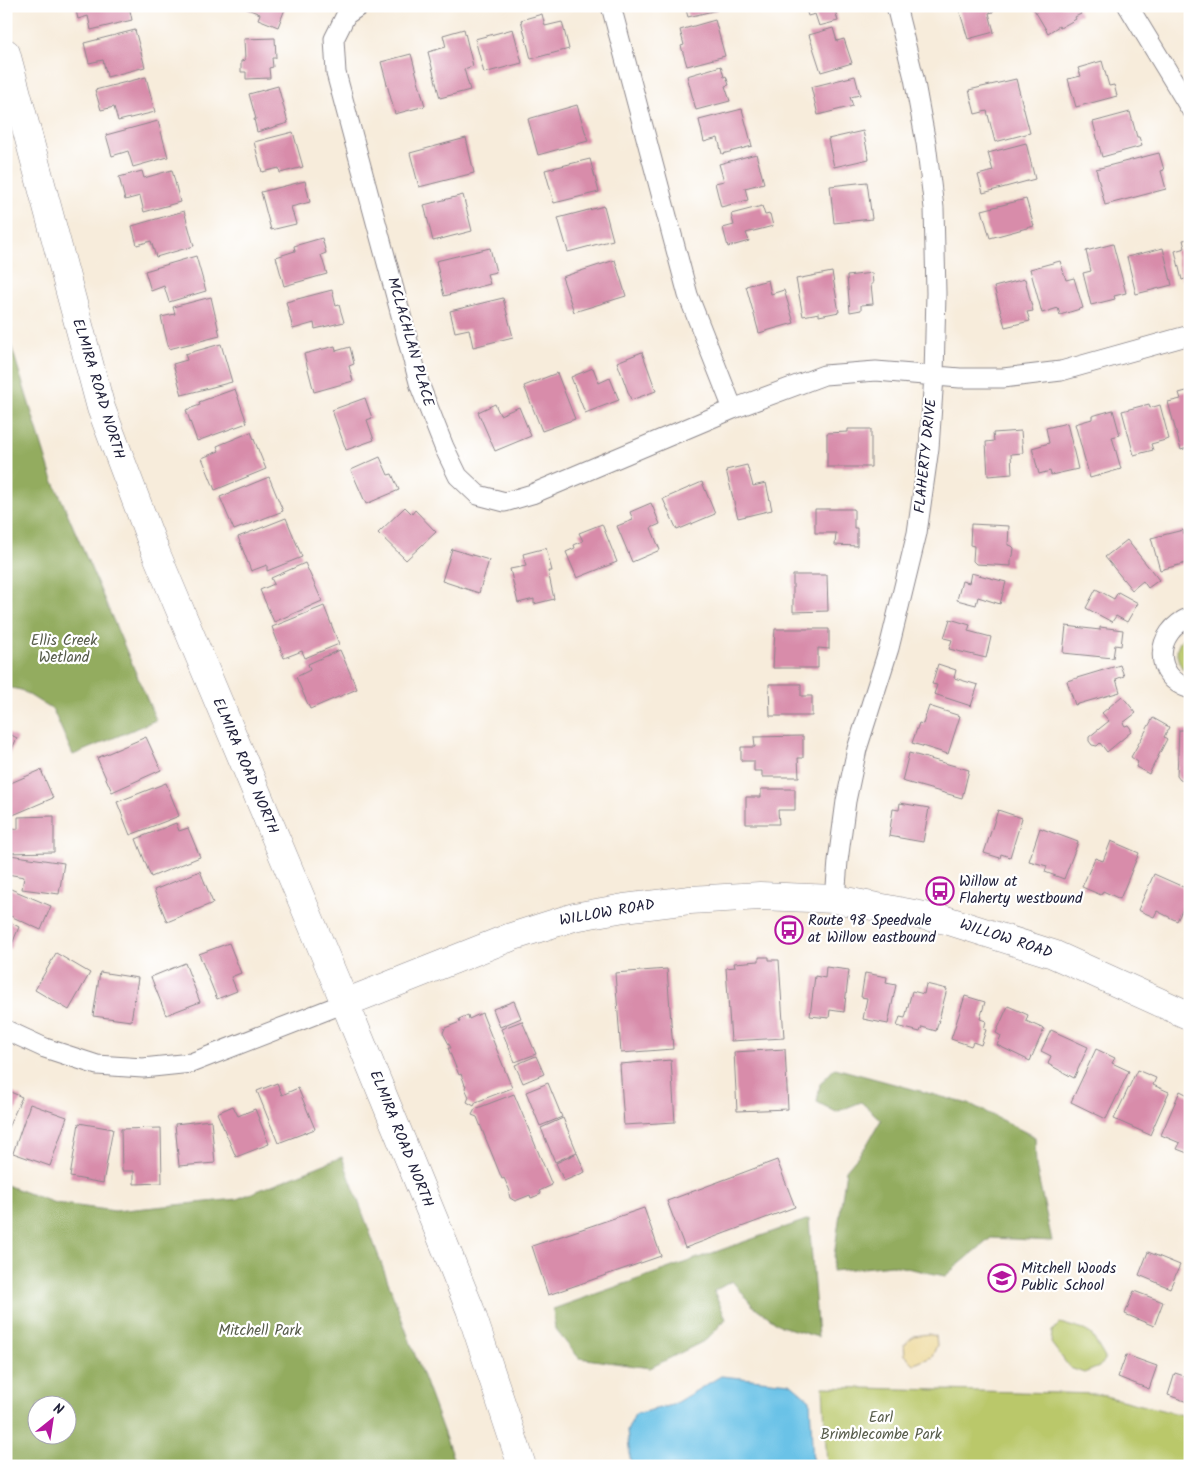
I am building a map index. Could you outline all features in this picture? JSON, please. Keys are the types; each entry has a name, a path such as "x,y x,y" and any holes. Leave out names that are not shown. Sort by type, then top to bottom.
{"main road":[{"name":"ELMIRA ROAD NORTH","path":"6,53 101,408 156,553 345,1003 470,1310 522,1466"},
{"name":"WILLOW ROAD","path":"345,1003 511,937 574,917 624,908 760,896 835,899 946,920 1053,954 1190,1016"}],"street":[{"name":"MCLACHLAN PLACE","path":"359,6 346,15 334,39 336,73 420,386 444,447 458,476 478,495 505,502 532,494 733,409 824,375 876,371 960,378 1003,378 1061,372 1190,336"},
{"path":"611,6 688,295 733,409"},
{"name":"FLAHERTY DRIVE","path":"835,899 846,801 857,749 889,648 917,533 929,448 934,376 936,293 934,208 926,142 916,88 896,6"},
{"path":"1128,6 1190,108"},
{"path":"1190,617 1179,622 1169,631 1163,642 1162,652 1163,666 1172,677 1184,687 1190,689"},
{"name":"WILLOW ROAD","path":"6,1030 45,1048 96,1066 143,1068 191,1063 345,1003"}],"green space":[{"name":"Ellis Creek Wetland","path":"6,329 51,475 156,720 73,755 53,710 21,690 6,687"},
{"path":"1190,631 1190,673 1182,668 1177,648 1181,640"},
{"path":"835,1068 972,1105 1035,1137 1036,1167 1052,1241 991,1238 945,1276 892,1265 832,1271 846,1170 866,1146 881,1120 861,1102 836,1112 817,1102 820,1084"},
{"name":"Mitchell Park","path":"342,1157 456,1466 6,1466 6,1185 55,1203 115,1211 237,1199"},
{"path":"809,1219 818,1337 781,1326 752,1305 732,1281 714,1291 726,1319 706,1340 650,1368 579,1358 555,1329 553,1309"},
{"path":"1060,1323 1091,1334 1105,1358 1099,1367 1084,1373 1070,1368 1051,1343 1052,1331"},
{"name":"Earl Brimblecombe Park","path":"823,1387 1097,1394 1190,1417 1190,1466 827,1466"}],"sand":[{"path":"928,1334 936,1336 937,1345 932,1357 914,1364 905,1355 904,1344 914,1336"}],"water":[{"path":"721,1376 790,1383 810,1400 813,1466 631,1466 627,1431 635,1414 672,1405"}],"building":[{"path":"75,6 129,6 132,20 91,30 88,16 78,19"},
{"path":"240,6 281,6 285,9 278,27 258,19 260,14"},
{"path":"685,6 716,6 717,10 688,17"},
{"path":"805,6 834,6 838,21 819,26 815,14 808,16"},
{"path":"958,6 992,6 993,12 989,13 994,32 968,39"},
{"path":"1032,6 1076,6 1081,14 1075,17 1076,19 1048,33"},
{"path":"542,14 545,26 562,22 569,49 531,59 521,20"},
{"path":"715,20 725,56 687,66 681,46 684,45 680,30"},
{"path":"833,28 837,41 844,39 852,63 821,72 809,35"},
{"path":"464,29 473,66 464,69 470,90 440,98 428,52 446,47 443,35"},
{"path":"513,29 522,63 484,73 475,39"},
{"path":"135,30 145,67 107,77 103,60 89,63 84,43"},
{"path":"275,38 276,58 272,58 273,67 269,68 270,78 246,79 246,72 241,72 241,61 245,60 244,39"},
{"path":"411,54 425,106 395,114 381,62"},
{"path":"1102,61 1109,86 1114,85 1117,96 1076,107 1068,79 1081,76 1078,68"},
{"path":"721,66 724,77 726,76 729,85 725,86 730,101 696,110 687,76"},
{"path":"855,76 860,95 850,97 853,106 818,115 811,87"},
{"path":"146,77 155,112 118,121 114,107 101,110 95,90"},
{"path":"1016,79 1030,133 995,142 987,111 975,114 969,90"},
{"path":"278,86 288,123 257,132 254,119 256,119 249,94"},
{"path":"577,105 588,141 538,155 528,119"},
{"path":"742,109 752,146 722,154 718,138 704,142 699,120"},
{"path":"1130,112 1137,137 1139,137 1142,146 1102,157 1093,122"},
{"path":"158,121 168,157 133,167 128,151 112,156 106,135"},
{"path":"863,131 869,159 834,167 828,139"},
{"path":"293,132 303,167 280,173 279,168 262,172 254,142"},
{"path":"466,138 474,173 419,187 410,153"},
{"path":"1026,143 1035,179 983,193 978,175 993,171 988,153"},
{"path":"1159,153 1164,170 1161,171 1166,189 1105,205 1096,169"},
{"path":"756,154 764,183 745,188 748,200 721,207 715,183 724,181 719,164"},
{"path":"590,159 599,192 554,203 545,170"},
{"path":"172,170 180,202 144,212 140,196 125,200 119,177 142,171 144,178"},
{"path":"305,181 310,202 291,207 296,224 271,230 261,192"},
{"path":"867,182 872,219 834,223 830,186"},
{"path":"463,195 472,231 433,241 424,205"},
{"path":"1026,199 1034,226 990,238 982,210"},
{"path":"604,206 613,240 568,252 558,218"},
{"path":"762,206 765,215 770,214 773,226 746,233 749,241 728,247 723,228 734,225 731,214"},
{"path":"184,211 194,246 156,257 151,241 137,245 132,226"},
{"path":"322,238 326,253 321,255 327,274 284,286 276,257 295,251 294,246"},
{"path":"1190,239 1190,283 1188,278 1182,280 1175,251 1185,248 1183,240"},
{"path":"1113,244 1126,293 1114,296 1115,299 1091,305 1083,273 1091,271 1086,251"},
{"path":"490,248 496,272 487,274 490,284 444,296 436,261"},
{"path":"1163,248 1172,285 1136,294 1127,257"},
{"path":"196,256 206,291 169,302 164,286 151,291 145,271"},
{"path":"615,260 626,296 574,312 562,277"},
{"path":"1060,261 1066,280 1074,278 1083,308 1060,315 1058,308 1042,313 1030,269"},
{"path":"832,272 839,312 819,316 819,313 803,316 796,279"},
{"path":"872,273 873,304 861,305 861,310 850,312 847,276"},
{"path":"1025,279 1033,311 1027,312 1030,321 1005,327 994,287"},
{"path":"768,280 771,294 784,290 794,323 759,333 746,286"},
{"path":"332,290 336,306 339,305 344,322 315,329 314,323 293,329 286,302"},
{"path":"211,297 220,336 169,349 161,317 175,314 173,307"},
{"path":"503,298 513,337 473,347 469,329 455,332 450,311"},
{"path":"221,344 232,382 182,395 173,364 187,360 185,354"},
{"path":"335,346 336,351 350,347 354,364 349,366 353,381 314,392 304,354"},
{"path":"642,352 656,391 631,400 617,362"},
{"path":"593,368 599,383 610,378 619,400 585,413 571,377"},
{"path":"557,373 575,419 542,431 524,386"},
{"path":"235,389 247,423 197,441 186,410 200,405 199,402"},
{"path":"1190,390 1190,447 1181,450 1168,402 1181,399 1179,393"},
{"path":"365,398 372,418 367,420 374,440 346,450 332,410"},
{"path":"495,404 500,415 519,407 531,436 495,451 478,412"},
{"path":"1149,404 1150,408 1160,405 1169,439 1151,444 1153,450 1134,455 1122,411"},
{"path":"1113,410 1120,435 1112,437 1121,469 1090,478 1075,424 1092,419 1092,416"},
{"path":"1067,423 1078,469 1051,475 1050,471 1039,474 1032,448 1049,443 1046,428"},
{"path":"848,429 871,429 871,467 827,467 827,433 848,432"},
{"path":"1021,431 1023,453 1011,454 1012,474 988,476 986,442 994,441 993,433"},
{"path":"251,432 266,469 215,490 202,458 219,451 217,446"},
{"path":"380,457 388,475 392,474 399,490 366,504 351,470"},
{"path":"747,465 753,486 766,483 772,510 738,518 726,470"},
{"path":"269,477 283,511 234,530 220,497"},
{"path":"702,482 715,514 677,530 663,499"},
{"path":"651,503 660,524 651,528 660,550 632,562 617,526 633,520 630,512"},
{"path":"405,507 412,514 415,510 436,532 406,560 378,533"},
{"path":"815,509 854,509 854,528 857,528 857,546 835,545 836,533 815,533"},
{"path":"286,518 302,557 267,571 267,565 251,571 238,537"},
{"path":"602,524 617,562 577,578 566,552 575,548 574,545 583,541 579,533"},
{"path":"971,524 1009,526 1008,545 1014,548 1011,566 976,564 973,561 974,546 970,545"},
{"path":"1183,530 1190,562 1160,570 1151,538"},
{"path":"1127,540 1159,580 1148,588 1143,581 1132,590 1105,557"},
{"path":"546,548 552,571 548,571 554,599 534,604 534,599 518,603 510,569 526,566 523,554"},
{"path":"452,549 489,560 479,593 442,581"},
{"path":"305,563 322,601 274,622 260,590 274,584 271,578"},
{"path":"971,573 1006,582 1000,604 978,597 976,605 957,600 962,581 969,583"},
{"path":"793,575 827,575 828,611 793,612"},
{"path":"1096,589 1114,599 1118,592 1138,603 1127,622 1116,616 1112,622 1086,608"},
{"path":"324,606 339,644 305,658 302,651 284,658 272,627"},
{"path":"950,619 970,625 968,631 991,637 986,658 949,649 952,640 944,638"},
{"path":"1066,626 1100,630 1100,627 1123,630 1121,646 1115,645 1113,658 1063,653"},
{"path":"775,629 829,629 829,649 818,648 818,668 773,668"},
{"path":"340,650 357,689 310,709 296,677 310,670 308,664"},
{"path":"938,664 956,670 954,678 978,685 971,706 934,694 937,685 932,684"},
{"path":"1120,665 1124,676 1116,679 1120,692 1075,705 1067,681"},
{"path":"769,684 801,684 801,696 812,696 812,716 770,716"},
{"path":"1122,696 1136,713 1123,723 1125,726 1128,725 1131,732 1107,752 1100,743 1097,746 1092,745 1089,737 1109,721 1102,713"},
{"path":"929,706 960,716 948,754 912,743 919,723 923,724"},
{"path":"1153,718 1169,727 1164,737 1167,739 1149,774 1136,767 1138,762 1131,757"},
{"path":"1179,730 1190,730 1190,775 1186,781 1180,780 1177,776"},
{"path":"6,732 17,738 6,761"},
{"path":"803,736 803,758 798,758 799,777 762,777 762,771 754,771 754,761 741,761 741,747 755,747 754,737"},
{"path":"146,737 161,770 112,792 97,758"},
{"path":"909,753 969,770 962,798 902,781"},
{"path":"41,770 53,798 6,818 6,785"},
{"path":"166,783 179,816 130,835 117,802"},
{"path":"761,789 795,789 795,810 778,810 779,824 746,824 746,797 761,797"},
{"path":"900,803 929,808 923,842 889,836 893,809 899,810"},
{"path":"998,810 1022,818 1010,857 1001,854 1000,858 984,853"},
{"path":"54,816 54,852 6,853 6,830 18,829 18,817"},
{"path":"176,823 179,831 188,828 200,857 151,877 136,839"},
{"path":"1040,828 1078,842 1064,879 1045,872 1047,866 1029,861"},
{"path":"1111,841 1139,853 1120,899 1103,891 1101,895 1082,887 1095,858 1103,861"},
{"path":"10,855 64,863 59,894 22,889 24,877 7,874"},
{"path":"200,871 213,903 167,922 154,890"},
{"path":"1154,874 1190,890 1190,894 1177,921 1157,911 1154,917 1138,910"},
{"path":"6,887 51,906 41,930 6,914"},
{"path":"6,920 19,927 10,949 6,947"},
{"path":"229,943 241,973 231,977 237,991 217,999 199,954"},
{"path":"56,953 90,973 69,1010 35,990"},
{"path":"759,957 779,960 784,1038 731,1041 726,968 735,967 734,963 759,961"},
{"path":"185,963 200,1002 166,1015 151,977"},
{"path":"826,967 849,970 844,1012 830,1010 829,1018 810,1016 815,976 825,978"},
{"path":"667,969 673,1049 621,1053 615,973"},
{"path":"100,972 138,978 131,1021 93,1016"},
{"path":"865,973 887,977 886,983 896,985 888,1024 863,1019 867,998 861,997"},
{"path":"926,984 947,989 936,1031 922,1027 920,1032 897,1026 900,1017 905,1018 912,991 924,994"},
{"path":"965,996 985,1002 980,1019 986,1021 984,1029 986,1030 981,1045 973,1042 971,1046 951,1039"},
{"path":"514,1001 521,1018 500,1027 493,1009"},
{"path":"1008,1006 1028,1015 1026,1021 1044,1029 1030,1061 997,1045 1001,1036 996,1033"},
{"path":"482,1013 512,1088 476,1102 474,1106 467,1102 469,1097 465,1088 466,1085 461,1074 459,1075 448,1048 451,1048 443,1033 445,1028 460,1022 459,1019 468,1015 469,1019"},
{"path":"522,1021 536,1054 515,1062 501,1029"},
{"path":"1051,1030 1088,1047 1074,1078 1048,1064 1051,1056 1041,1051"},
{"path":"785,1049 788,1109 737,1111 734,1052"},
{"path":"1096,1049 1115,1058 1112,1063 1129,1071 1106,1119 1071,1102"},
{"path":"536,1056 544,1074 523,1083 515,1065"},
{"path":"671,1060 675,1122 624,1125 620,1064"},
{"path":"1137,1070 1156,1078 1153,1085 1169,1092 1150,1135 1114,1119"},
{"path":"277,1083 282,1095 298,1088 315,1129 278,1143 257,1091"},
{"path":"548,1083 562,1117 540,1126 526,1092"},
{"path":"6,1090 22,1097 6,1132"},
{"path":"1180,1091 1190,1096 1190,1154 1177,1149 1180,1143 1161,1135"},
{"path":"514,1094 552,1185 539,1191 541,1194 531,1198 530,1195 515,1201 510,1198 510,1191 504,1178 502,1179 477,1117 472,1115 475,1109"},
{"path":"30,1104 67,1117 50,1166 13,1153"},
{"path":"233,1106 238,1116 255,1109 269,1144 236,1157 217,1113"},
{"path":"563,1118 577,1152 555,1162 541,1128"},
{"path":"211,1120 215,1163 179,1166 175,1124"},
{"path":"79,1123 113,1129 103,1183 70,1177"},
{"path":"161,1128 162,1183 134,1184 134,1171 122,1171 121,1129"},
{"path":"577,1153 585,1172 564,1181 556,1163"},
{"path":"777,1160 795,1207 685,1248 667,1201"},
{"path":"644,1208 661,1256 548,1295 532,1246"},
{"path":"1148,1252 1180,1265 1170,1288 1139,1275"},
{"path":"1134,1291 1163,1302 1154,1326 1125,1314"},
{"path":"1126,1355 1157,1366 1149,1389 1118,1377"},
{"path":"1175,1373 1190,1378 1190,1403 1168,1395"}],"place":[{"name":"Willow at Flaherty westbound","path":"940,891"},
{"name":"Route 98 Speedvale at Willow eastbound","path":"789,930"},
{"name":"Mitchell Woods Public School","path":"1002,1278"}]}
